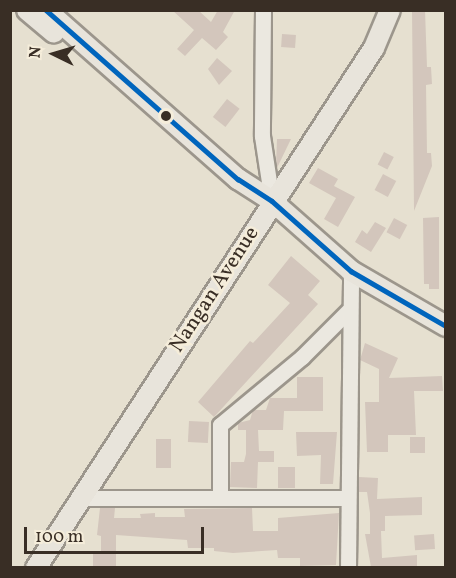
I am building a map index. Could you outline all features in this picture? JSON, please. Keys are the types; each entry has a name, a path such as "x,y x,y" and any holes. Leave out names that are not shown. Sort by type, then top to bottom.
{"main road":[{"path":"27,10 132,88 238,179 272,201 351,271 446,326"},
{"path":"46,10 86,52"},
{"name":"Nangan Avenue","path":"36,567 272,201 374,48 390,10"}],"street":[{"path":"263,10 262,136 272,201"},
{"path":"348,567 348,311 351,271"},
{"path":"220,498 220,425 302,357 348,311"},
{"path":"80,498 348,498"}],"building":[{"path":"172,10 198,10 211,22 218,10 235,10 223,32 228,37 216,50 202,38 185,56 177,49 194,30"},
{"path":"412,10 425,10 427,67 431,67 432,84 426,85 427,153 431,153 432,166 414,211"},
{"path":"282,34 296,35 295,48 281,47"},
{"path":"217,58 232,71 219,85 208,69"},
{"path":"227,99 240,109 225,127 213,117"},
{"path":"277,139 291,139 277,168 276,164"},
{"path":"384,152 394,157 387,169 378,164"},
{"path":"318,168 338,179 334,186 355,197 338,227 324,219 336,198 309,183"},
{"path":"383,174 396,181 388,197 375,190"},
{"path":"439,217 439,289 429,289 429,284 424,284 423,218"},
{"path":"394,218 407,225 400,239 386,232"},
{"path":"375,222 386,228 371,252 355,242 362,230 367,234"},
{"path":"291,256 320,281 308,295 318,304 214,417 198,402 250,341 253,343 290,303 268,285"},
{"path":"365,343 398,358 389,378 442,376 443,391 414,391 416,435 388,435 388,452 367,452 365,402 379,402 379,369 360,360"},
{"path":"297,377 323,377 323,411 284,411 283,430 258,430 259,451 274,451 274,462 258,462 257,488 230,487 231,462 244,462 246,454 246,430 238,430 238,423 250,420 253,410 266,410 270,398 297,398"},
{"path":"189,421 209,422 208,443 188,442"},
{"path":"296,432 337,432 333,484 320,484 321,455 297,456"},
{"path":"410,437 425,437 425,453 410,453"},
{"path":"156,439 171,439 171,468 156,468"},
{"path":"278,467 295,467 295,488 278,488"},
{"path":"359,477 378,478 377,499 422,497 422,515 385,516 385,531 381,531 382,558 417,555 417,567 371,567 365,534 370,534 370,513 367,492 359,492"},
{"path":"100,508 115,508 114,518 141,518 140,514 155,513 155,517 185,517 184,509 252,508 253,531 278,531 278,518 339,513 336,565 300,566 300,558 278,558 277,550 233,553 214,551 214,548 188,548 187,540 116,535 116,567 93,567 93,554 101,554 101,536 97,535"},
{"path":"434,534 435,549 415,550 414,535"}],"transit line":[{"path":"46,10 238,179 272,201 351,271 446,326"}]}
